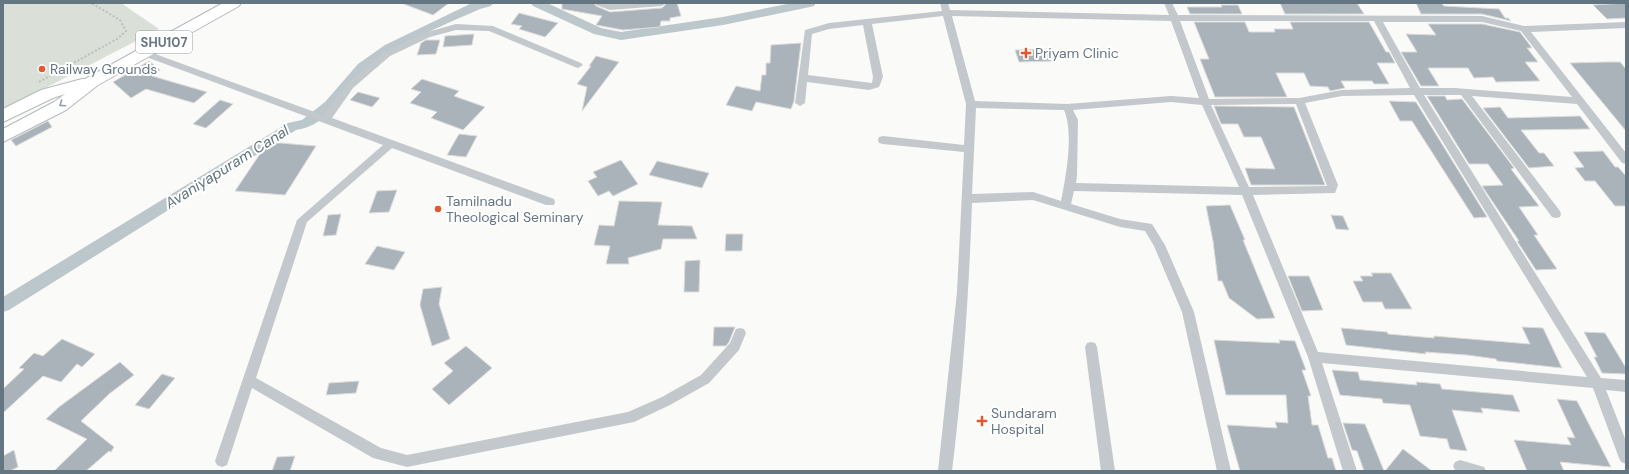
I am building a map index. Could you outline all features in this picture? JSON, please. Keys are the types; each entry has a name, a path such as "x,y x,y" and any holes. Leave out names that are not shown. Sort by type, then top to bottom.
{"main road":[{"name":"SHU107","path":"3,136 60,106 93,81 234,3"},
{"name":"SHU107","path":"3,116 47,94 93,81"}],"street":[{"path":"600,3 610,7 662,3"},
{"path":"1168,3 1205,102 1246,191 1314,357 1350,471"},
{"path":"945,7 971,104 964,292 945,471"},
{"path":"800,103 808,32 829,26 868,22 945,7 1174,18 1482,19 1524,29 1626,25"},
{"path":"1377,19 1417,92 1598,384 1626,458"},
{"path":"803,78 869,87 876,85 878,78 868,22"},
{"path":"325,120 350,86 387,54 427,35 456,27 490,28 578,65"},
{"path":"1524,29 1626,160"},
{"path":"144,53 550,202"},
{"path":"971,104 1067,107 1171,99 1205,102 1299,101 1342,93 1417,92 1464,92 1580,101"},
{"path":"1464,92 1556,214"},
{"path":"1069,187 1246,191 1331,190 1333,185 1299,101"},
{"path":"1065,207 1072,176 1073,120 1067,107"},
{"path":"882,140 969,149"},
{"path":"222,461 302,220 390,144"},
{"path":"967,199 1033,196 1120,223 1148,227 1159,245 1188,312 1224,471"},
{"path":"249,380 378,454 407,461 629,418 666,401 705,379 735,346 740,333"},
{"path":"1091,347 1108,471"},
{"path":"1314,357 1626,386"},
{"path":"1460,466 1478,471"}],"path":[{"path":"36,84 117,39 126,31 120,20 91,3"}],"shaded area":[{"name":"Railway Grounds","path":"3,3 121,3 159,29 3,110"}],"building":[{"path":"401,3 449,3 433,15"},
{"path":"562,3 594,3 596,6 610,12 662,8 667,3 677,3 681,16 670,18 670,21 661,21 660,27 623,30 596,25 602,16 562,9"},
{"path":"1280,3 1357,3 1364,14 1285,14"},
{"path":"1416,3 1441,3 1444,6 1499,9 1505,18 1508,18 1511,21 1482,14 1421,14"},
{"path":"1626,3 1626,18 1607,19 1593,5"},
{"path":"1221,5 1238,5 1242,14 1190,14 1187,7 1222,7"},
{"path":"519,13 558,23 545,37 519,29 522,26 511,24"},
{"path":"1194,22 1245,22 1249,32 1275,32 1274,29 1293,29 1290,22 1369,22 1386,52 1389,52 1395,63 1377,63 1389,84 1374,84 1372,81 1341,81 1345,88 1330,91 1328,87 1310,86 1304,73 1276,73 1287,97 1215,97 1200,59 1209,59"},
{"path":"1428,24 1482,24 1520,32 1532,48 1527,48 1538,62 1525,62 1540,81 1496,82 1493,77 1474,78 1468,68 1428,68 1439,86 1421,86 1401,52 1417,52 1406,34 1436,35"},
{"path":"474,34 472,45 443,47 445,36"},
{"path":"426,40 440,40 436,54 417,55 421,43"},
{"path":"801,43 794,101 791,109 756,102 752,111 726,105 736,86 760,91 762,75 766,75 766,63 770,63 771,45"},
{"path":"1048,49 1052,61 1019,62 1015,50"},
{"path":"596,56 619,62 582,111 587,87 577,84 591,66 589,66"},
{"path":"149,61 160,70 152,76 207,92 194,103 146,89 131,98 113,82"},
{"path":"1620,62 1626,69 1626,131 1570,63"},
{"path":"422,79 459,91 454,96 485,107 463,130 431,118 437,112 410,103 421,92 411,89"},
{"path":"358,92 380,98 372,107 350,100"},
{"path":"1427,96 1445,96 1447,100 1462,99 1514,168 1511,169 1539,206 1519,207 1538,235 1534,235 1557,269 1536,270 1517,241 1519,241 1482,186 1503,185 1488,164 1469,164"},
{"path":"220,100 233,104 206,128 193,124"},
{"path":"1389,101 1416,102 1487,217 1474,218 1412,121 1400,121"},
{"path":"1214,106 1294,107 1325,185 1251,185 1245,168 1275,169 1261,137 1244,137 1238,124 1221,124"},
{"path":"1500,107 1508,118 1580,116 1590,129 1521,130 1539,153 1544,153 1554,166 1529,168 1483,108"},
{"path":"48,121 52,127 16,146 11,140"},
{"path":"459,134 477,136 466,157 447,155"},
{"path":"268,142 316,146 285,195 235,191"},
{"path":"1603,151 1615,167 1618,167 1626,176 1626,206 1615,206 1595,181 1585,181 1575,168 1584,167 1573,152"},
{"path":"621,160 638,184 613,196 609,191 598,196 588,181 597,177 593,172"},
{"path":"657,161 709,173 702,188 649,175"},
{"path":"397,190 389,212 369,213 377,191"},
{"path":"619,201 662,202 658,225 692,226 697,239 663,239 661,249 628,258 629,264 606,264 610,246 594,245 599,225 614,226"},
{"path":"1230,205 1275,318 1257,319 1229,298 1222,281 1218,281 1213,241 1206,206"},
{"path":"341,214 336,235 323,236 328,215"},
{"path":"1331,215 1343,216 1349,230 1336,229"},
{"path":"726,234 743,234 742,251 725,251"},
{"path":"377,246 405,252 394,270 365,264"},
{"path":"700,260 699,292 684,292 685,261"},
{"path":"1371,273 1391,273 1412,309 1385,309 1382,302 1363,302 1353,281 1363,281 1360,276 1373,276"},
{"path":"1288,276 1309,276 1323,310 1302,311"},
{"path":"442,287 439,304 450,339 432,346 420,305 423,289"},
{"path":"714,327 735,327 726,346 713,346"},
{"path":"1522,327 1543,328 1562,368 1497,361 1496,359 1467,355 1425,352 1426,354 1346,345 1341,328 1434,338 1434,336 1530,344"},
{"path":"1584,332 1605,333 1626,368 1626,374 1602,373 1594,357 1597,357"},
{"path":"62,339 95,354 82,367 77,364 61,382 43,376 3,413 3,389 24,369 19,368 34,353 43,356"},
{"path":"1214,340 1280,343 1279,340 1295,341 1306,370 1302,370 1311,396 1308,396 1312,425 1318,425 1328,458 1332,458 1336,471 1240,471 1227,425 1277,428 1275,422 1288,423 1286,395 1226,395"},
{"path":"466,346 492,368 449,405 432,389 453,371 444,363"},
{"path":"120,362 134,375 109,394 81,421 114,447 111,452 109,451 86,471 54,471 87,439 46,419 59,407"},
{"path":"1332,370 1358,372 1360,380 1417,385 1416,382 1440,384 1442,389 1513,395 1520,412 1481,408 1483,413 1452,410 1467,451 1450,449 1447,439 1420,436 1410,405 1383,403 1382,399 1340,395"},
{"path":"162,374 175,378 149,409 135,405"},
{"path":"359,381 356,393 326,395 329,383"},
{"path":"1557,399 1577,401 1611,467 1560,462 1564,471 1527,471 1514,440 1571,445 1567,437 1575,438"},
{"path":"1343,423 1365,424 1384,471 1364,471 1357,451 1352,450"},
{"path":"1403,449 1432,471 1385,471"},
{"path":"14,450 18,467 10,471 3,471 3,456"},
{"path":"295,456 290,471 272,471 277,457"}],"waterway":[{"name":"Avaniyapuram Canal","path":"3,305 293,126 306,124 330,105 363,67 389,48 476,6 487,3"},
{"name":"Avaniyapuram Canal","path":"537,3 598,31 621,36 723,21 810,3"}],"place":[{"name":"Priyam Clinic","path":"1026,53"},
{"name":"Railway Grounds","path":"42,69"},
{"name":"Tamilnadu Theological Seminary","path":"438,209"},
{"name":"Sundaram Hospital","path":"982,421"}]}
